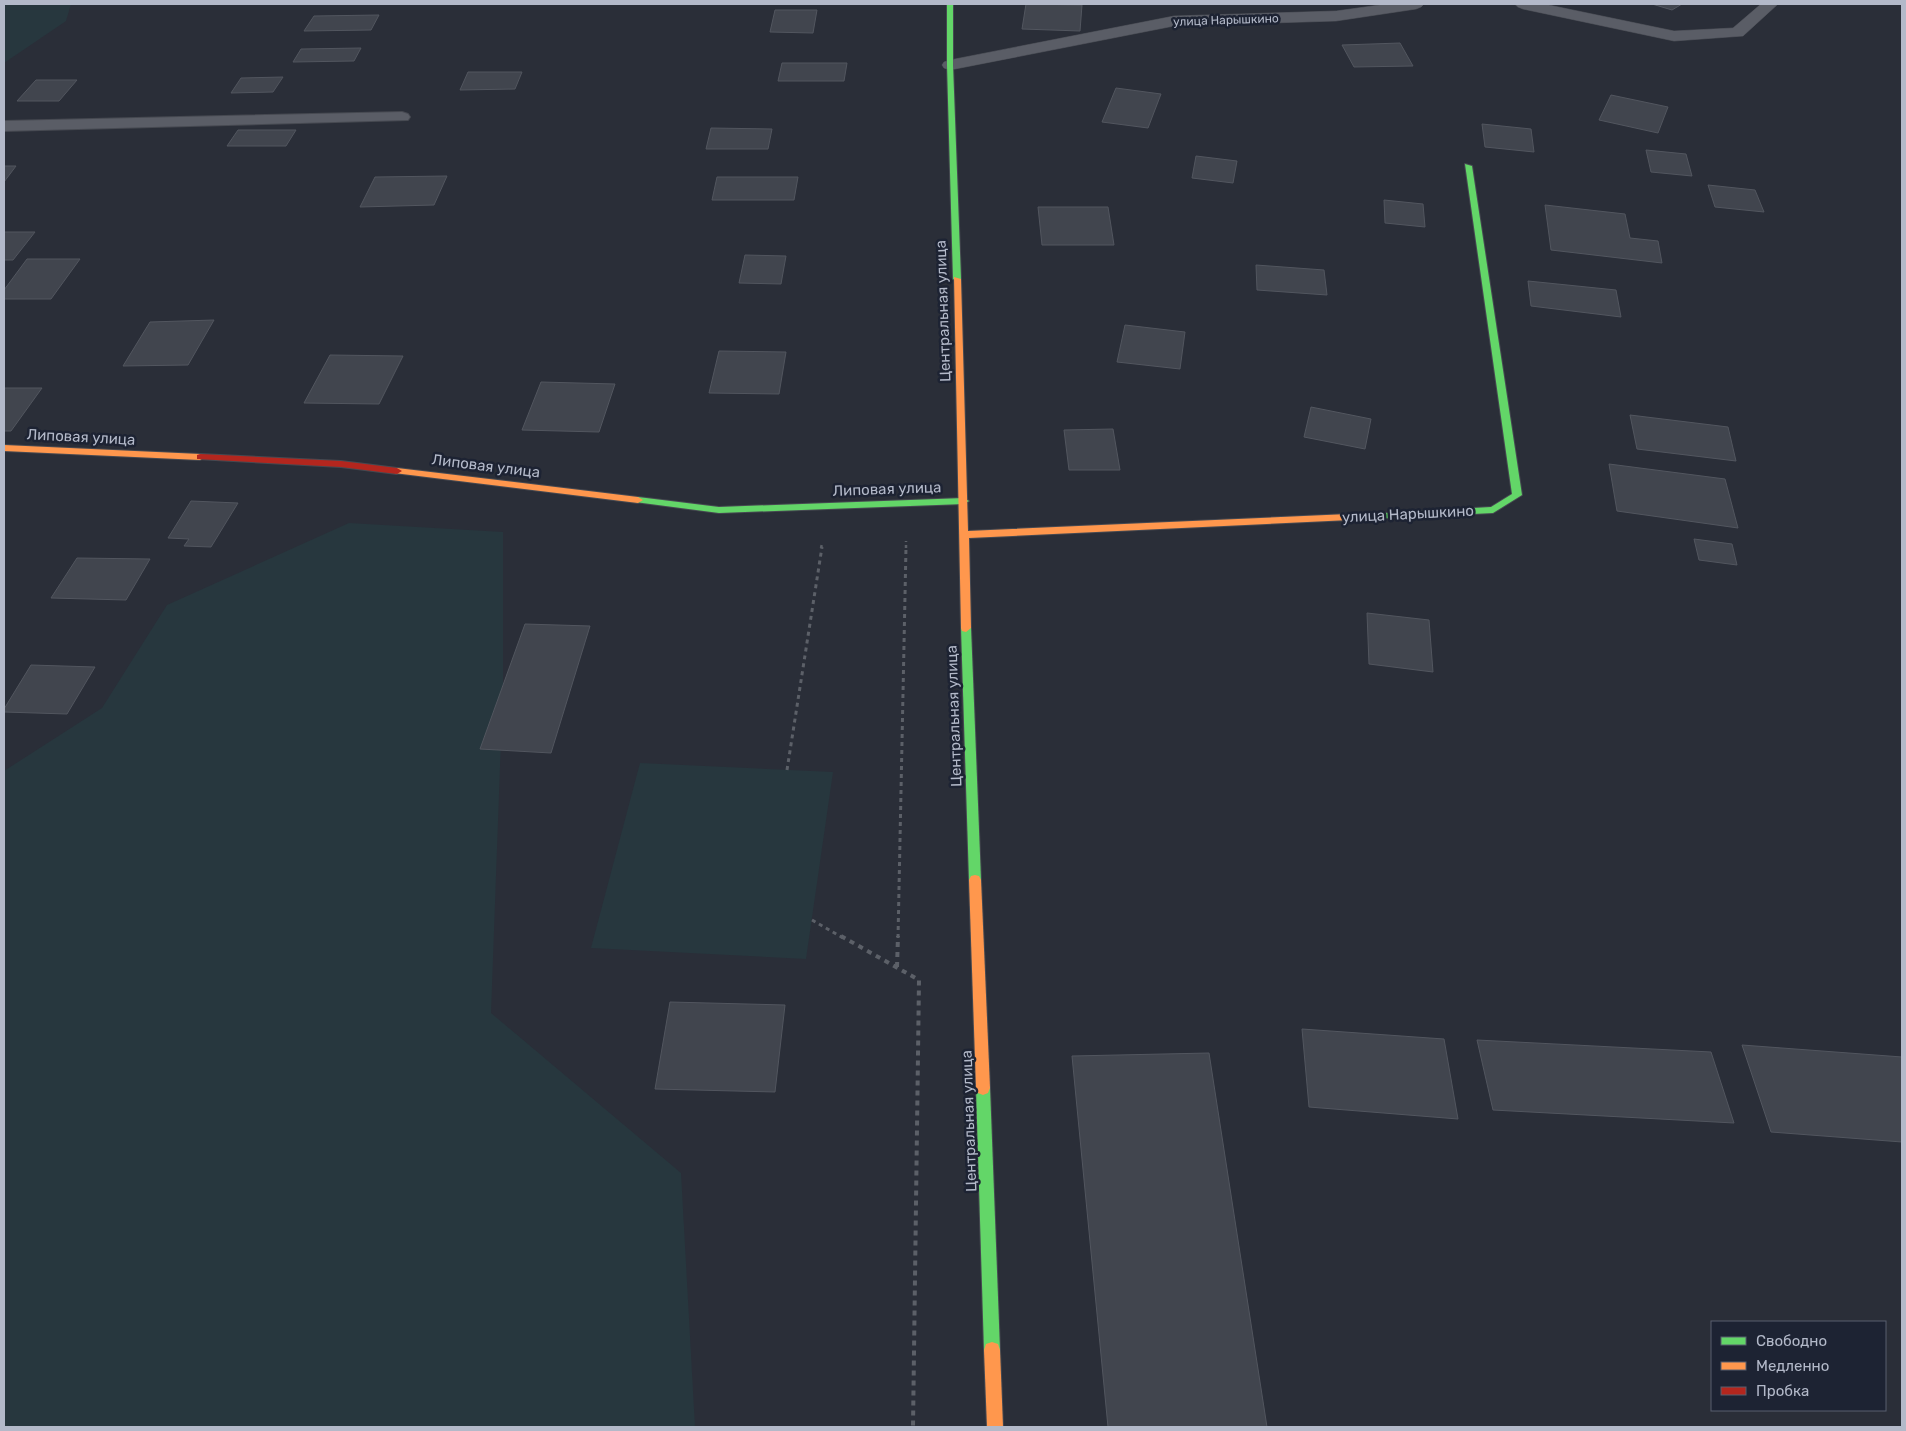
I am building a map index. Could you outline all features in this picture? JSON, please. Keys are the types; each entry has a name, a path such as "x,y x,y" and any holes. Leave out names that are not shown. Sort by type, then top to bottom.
{"street":[{"name":"Центральная улица","path":"950,4 950,65 964,501 963,535 995,1427"},
{"name":"улица Нарышкино","path":"950,65 1174,21 1336,16 1416,4"},
{"path":"1523,4 1674,36 1737,33 1770,4"},
{"name":"улица Нарышкино","path":"963,535 1493,510 1517,495 1468,166"},
{"name":"Липовая улица","path":"4,448 341,464 719,510 964,501"}],"lane":[{"path":"4,126 402,117"}],"path":[{"path":"897,968 906,503"},
{"path":"787,770 828,506"},
{"path":"812,920 919,980 913,1427"}],"shaded area":[{"path":"4,4 71,4 66,21 4,63"},
{"path":"349,523 503,532 503,684 491,1013 681,1173 695,1427 4,1427 4,771 102,708 167,605"},
{"path":"640,763 833,772 806,959 591,948"}],"building":[{"path":"1026,4 1082,5 1080,31 1022,29"},
{"path":"1652,4 1682,4 1672,10"},
{"path":"775,10 817,10 813,33 770,32"},
{"path":"379,15 371,30 304,31 314,16"},
{"path":"1400,43 1413,66 1354,67 1342,45"},
{"path":"361,48 354,61 293,62 301,49"},
{"path":"782,63 847,63 844,81 778,81"},
{"path":"468,72 522,72 515,89 460,90"},
{"path":"283,77 273,92 231,93 241,78"},
{"path":"36,80 77,80 59,101 17,101"},
{"path":"1116,88 1161,94 1148,128 1102,122"},
{"path":"1611,95 1668,107 1658,133 1599,120"},
{"path":"1482,124 1531,129 1534,152 1485,147"},
{"path":"711,128 772,129 768,149 706,149"},
{"path":"238,130 296,130 286,146 227,146"},
{"path":"1646,150 1686,154 1692,176 1651,172"},
{"path":"1196,156 1237,161 1233,183 1192,178"},
{"path":"4,166 16,166 4,182"},
{"path":"447,176 434,205 360,207 375,177"},
{"path":"717,177 798,177 794,200 712,200"},
{"path":"1708,185 1755,190 1764,212 1715,207"},
{"path":"1384,200 1423,204 1425,227 1385,223"},
{"path":"1545,205 1625,214 1630,238 1658,241 1662,263 1551,250"},
{"path":"1038,207 1108,207 1114,245 1042,245"},
{"path":"4,232 35,232 13,260 4,260"},
{"path":"745,255 786,256 781,284 739,283"},
{"path":"27,259 80,259 51,299 4,299 4,290"},
{"path":"1256,265 1324,270 1327,295 1257,290"},
{"path":"1528,281 1616,290 1621,317 1531,306"},
{"path":"214,320 188,365 123,366 150,322"},
{"path":"1125,325 1185,332 1180,369 1117,362"},
{"path":"719,351 786,352 779,394 709,393"},
{"path":"330,355 403,356 379,404 304,403"},
{"path":"541,382 615,384 599,432 522,430"},
{"path":"4,388 42,388 11,431 4,431"},
{"path":"1311,407 1371,419 1365,449 1304,437"},
{"path":"1630,415 1728,427 1736,461 1637,449"},
{"path":"1113,429 1120,470 1069,470 1064,430"},
{"path":"1609,464 1725,479 1738,528 1617,511"},
{"path":"191,501 238,503 211,547 184,546 189,539 168,538"},
{"path":"1694,539 1732,544 1737,565 1699,560"},
{"path":"77,558 150,559 126,600 51,598"},
{"path":"1367,613 1429,620 1433,672 1369,664"},
{"path":"525,624 590,626 551,753 480,749"},
{"path":"31,665 95,667 67,714 4,712"},
{"path":"670,1002 785,1005 775,1092 655,1089"},
{"path":"1302,1029 1444,1039 1458,1119 1309,1107"},
{"path":"1477,1040 1711,1052 1734,1123 1493,1110"},
{"path":"1742,1045 1902,1057 1902,1142 1771,1132"},
{"path":"1209,1053 1267,1427 1108,1427 1072,1056"}],"traffic: fast":[{"path":"950,4 950,65 957,279"},
{"path":"1371,516 1493,510 1517,495 1468,166"},
{"path":"638,500 719,510 964,501"},
{"path":"966,628 975,880"},
{"path":"983,1088 992,1350"}],"traffic: slow":[{"path":"957,279 966,628"},
{"path":"4,448 200,457"},
{"path":"397,471 638,500"},
{"path":"963,535 1371,516"},
{"path":"975,880 983,1088"},
{"path":"992,1350 995,1427"}],"traffic: jam":[{"path":"200,457 341,464 397,471"}]}
